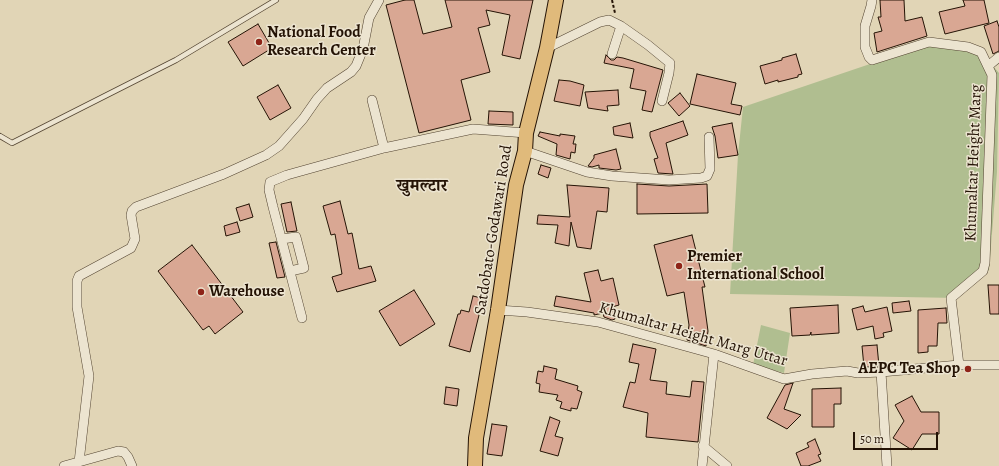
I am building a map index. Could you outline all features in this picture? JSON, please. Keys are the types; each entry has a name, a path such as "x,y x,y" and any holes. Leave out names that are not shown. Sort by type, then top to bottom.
{"main road":[{"name":"Satdobato-Godawari Road","path":"475,466 476,438 498,310 516,185 524,151 526,133 547,48 556,0"}],"street":[{"path":"79,462 89,376 77,307 79,276 131,248 135,239 131,215 132,211 136,207 224,174 266,155 279,146 303,119 327,88 351,72 356,66 363,50 369,18 379,0"},
{"name":"Khumaltar Height Marg","path":"872,0 866,26 865,47 869,57 872,60 929,42 968,47 981,52 992,75 986,263 983,271 951,298 959,365"},
{"path":"547,48 600,22 609,20 621,26 648,45 670,63 662,102"},
{"path":"612,54 621,26"},
{"path":"988,66 999,57"},
{"path":"372,100 384,148"},
{"path":"302,318 270,196 270,182 287,175 384,148 477,128 526,133"},
{"path":"524,151 587,172 612,176 669,180 701,178 708,176 710,169 709,137"},
{"path":"282,239 296,237 304,268 290,271"},
{"name":"Khumaltar Height Marg Uttar","path":"498,310 527,312 598,322 714,354 784,379 812,374 847,371 858,373 959,365 999,365"},
{"path":"702,466 714,354"},
{"path":"881,372 887,466"},
{"path":"703,446 727,466"},
{"path":"64,466 118,451 124,452 132,466"}],"lane":[{"path":"0,136 12,143 176,60 276,0"}],"green space":[{"path":"926,43 981,52 999,73 997,172 989,270 958,298 730,294 738,155 743,107 870,64"},
{"path":"761,325 790,333 784,373 753,365"}],"building":[{"path":"405,0 414,0 423,34 452,27 445,0 533,0 520,59 502,55 510,15 486,10 490,25 478,28 490,72 461,80 471,120 419,133 386,5"},
{"path":"880,0 904,0 905,21 922,17 927,36 877,52 874,33 882,31 878,17 881,17"},
{"path":"963,0 984,0 989,23 945,34 939,12 965,6"},
{"path":"997,21 999,27 999,51 993,54 984,26"},
{"path":"258,24 272,48 243,66 228,42"},
{"path":"796,54 802,74 798,75 798,77 778,82 778,80 765,84 760,66 782,60 782,58"},
{"path":"606,55 611,60 614,60 617,57 623,58 663,70 652,112 642,110 646,91 630,88 634,69 604,63"},
{"path":"697,74 736,83 731,104 742,106 740,115 690,104"},
{"path":"559,80 584,85 580,106 554,101"},
{"path":"278,85 291,108 270,120 257,97"},
{"path":"618,90 619,105 607,106 608,111 588,108 585,92"},
{"path":"680,93 690,106 679,116 668,103"},
{"path":"489,111 513,112 513,125 488,124"},
{"path":"683,121 688,135 666,143 673,174 658,173 654,159 658,158 650,132"},
{"path":"630,123 633,138 614,135 613,127"},
{"path":"732,123 738,155 718,158 715,136 712,127"},
{"path":"540,132 560,136 560,134 575,136 573,144 576,144 575,153 571,152 570,159 556,155 557,144 538,136"},
{"path":"616,149 621,169 616,170 599,168 599,165 592,167 588,166 594,158 594,155"},
{"path":"541,165 551,168 548,178 538,174"},
{"path":"637,184 669,186 707,184 708,213 637,214"},
{"path":"567,185 609,188 607,212 597,211 591,249 577,247 571,222 569,246 555,243 558,225 537,224 538,215 570,217"},
{"path":"340,201 348,234 352,233 359,269 371,266 376,281 337,292 332,277 342,274 335,234 331,235 323,206"},
{"path":"291,202 297,231 287,232 281,204"},
{"path":"249,204 253,217 240,221 236,208"},
{"path":"237,222 240,232 226,236 224,226"},
{"name":"Premier International School","path":"692,235 705,287 702,287 708,331 706,346 687,340 689,325 684,292 667,296 654,245"},
{"path":"276,242 285,277 277,278 269,243"},
{"name":"Warehouse","path":"192,245 243,312 215,334 209,326 203,330 158,271"},
{"path":"598,270 601,281 613,278 619,305 612,307 615,319 612,320 604,317 603,313 594,315 594,313 554,306 556,296 591,302 584,273"},
{"path":"988,285 999,285 999,314 990,314"},
{"path":"414,290 435,324 400,346 379,311"},
{"path":"473,296 481,298 479,315 470,352 449,346 458,314 460,314 461,310 469,312"},
{"path":"909,301 911,311 893,313 892,303"},
{"path":"838,305 839,333 811,335 811,332 810,335 792,336 790,308"},
{"path":"863,306 865,312 887,307 892,331 883,333 884,337 875,339 873,326 857,330 852,309"},
{"path":"946,308 947,323 938,323 937,346 928,346 928,352 918,353 918,310"},
{"path":"633,344 656,349 650,380 667,382 666,394 690,397 692,381 704,382 698,442 646,437 648,413 623,407 630,382 635,383 639,364 629,362"},
{"path":"877,345 879,366 864,367 862,346"},
{"path":"544,366 557,369 555,379 578,386 577,390 582,392 577,409 571,408 571,411 560,408 562,402 556,400 558,395 539,392 540,384 536,383 538,371 543,372"},
{"path":"793,383 784,409 801,415 787,429 767,418 785,385"},
{"path":"446,387 459,389 457,406 444,404"},
{"path":"841,388 841,404 834,404 834,427 812,427 812,389"},
{"path":"912,396 921,412 939,412 939,434 922,434 912,450 893,438 904,421 895,405"},
{"path":"550,417 560,421 555,436 563,438 558,456 540,451"},
{"path":"492,424 507,426 502,456 487,454"},
{"path":"815,439 821,454 818,455 821,461 808,466 801,466 796,453 809,447 807,443"}],"place":[{"name":"National Food Research Center","path":"259,42"},
{"name":"Premier International School","path":"679,266"},
{"name":"Warehouse","path":"201,292"},
{"name":"AEPC Tea Shop","path":"968,369"}],"district":[{"name":"खुमल्टार","path":"422,187"}]}
